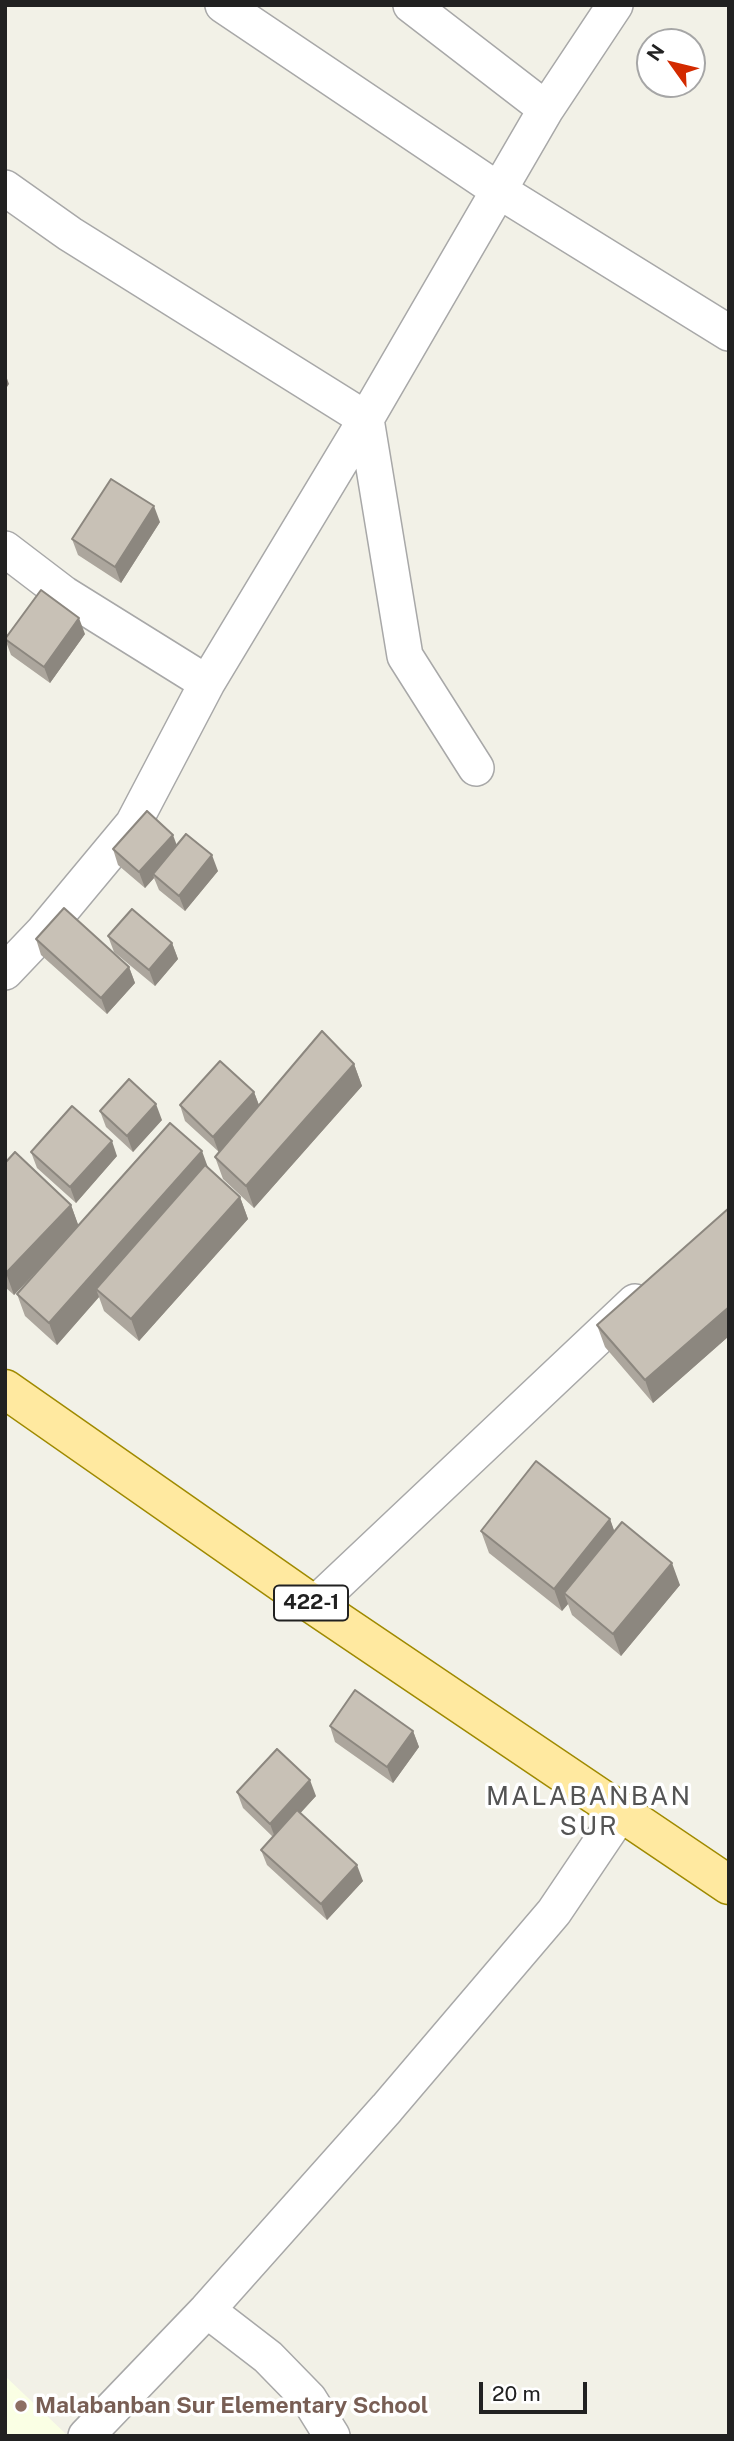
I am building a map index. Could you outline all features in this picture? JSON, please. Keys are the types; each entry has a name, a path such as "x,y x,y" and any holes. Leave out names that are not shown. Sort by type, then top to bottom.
{"main road":[{"name":"422-1","path":"5,1389 314,1605 729,1885"}],"street":[{"path":"223,5 498,190 729,332"},
{"path":"411,5 545,109"},
{"path":"5,972 44,931 133,824 207,683 366,419 545,109 615,5"},
{"path":"5,188 70,233 366,419 405,656 476,768"},
{"path":"5,549 64,594 207,683"},
{"path":"314,1605 658,1280"},
{"path":"86,2436 207,2310 387,2108 554,1912 622,1811"},
{"path":"207,2310 268,2357 309,2399 332,2436"}],"shaded area":[{"name":"Malabanban Sur Elementary School","path":"5,2376 68,2436 5,2436"}],"building":[{"path":"111,479 154,506 115,567 72,539"},
{"path":"41,590 79,618 44,667 5,639"},
{"path":"147,811 173,835 139,872 113,849"},
{"path":"186,834 212,855 179,896 153,874"},
{"path":"64,908 129,967 101,998 36,939"},
{"path":"132,909 172,943 149,970 108,936"},
{"path":"322,1031 354,1064 246,1186 215,1157"},
{"path":"220,1061 254,1092 213,1137 180,1105"},
{"path":"129,1079 156,1104 127,1136 100,1111"},
{"path":"72,1106 112,1141 70,1187 31,1152"},
{"path":"170,1123 202,1151 49,1323 17,1294"},
{"path":"15,1152 71,1205 6,1273 5,1163"},
{"path":"205,1165 240,1197 131,1319 96,1289"},
{"path":"729,1208 729,1307 645,1380 597,1325"},
{"path":"536,1461 610,1519 554,1589 481,1531"},
{"path":"622,1522 672,1563 613,1634 564,1593"},
{"path":"355,1690 413,1731 387,1767 330,1726"},
{"path":"277,1749 310,1780 270,1824 237,1792"},
{"path":"297,1810 357,1865 321,1904 261,1850"}],"place":[{"name":"Malabanban Sur Elementary School","path":"21,2406"}],"district":[{"name":"MALABANBAN SUR","path":"589,1812"}]}
